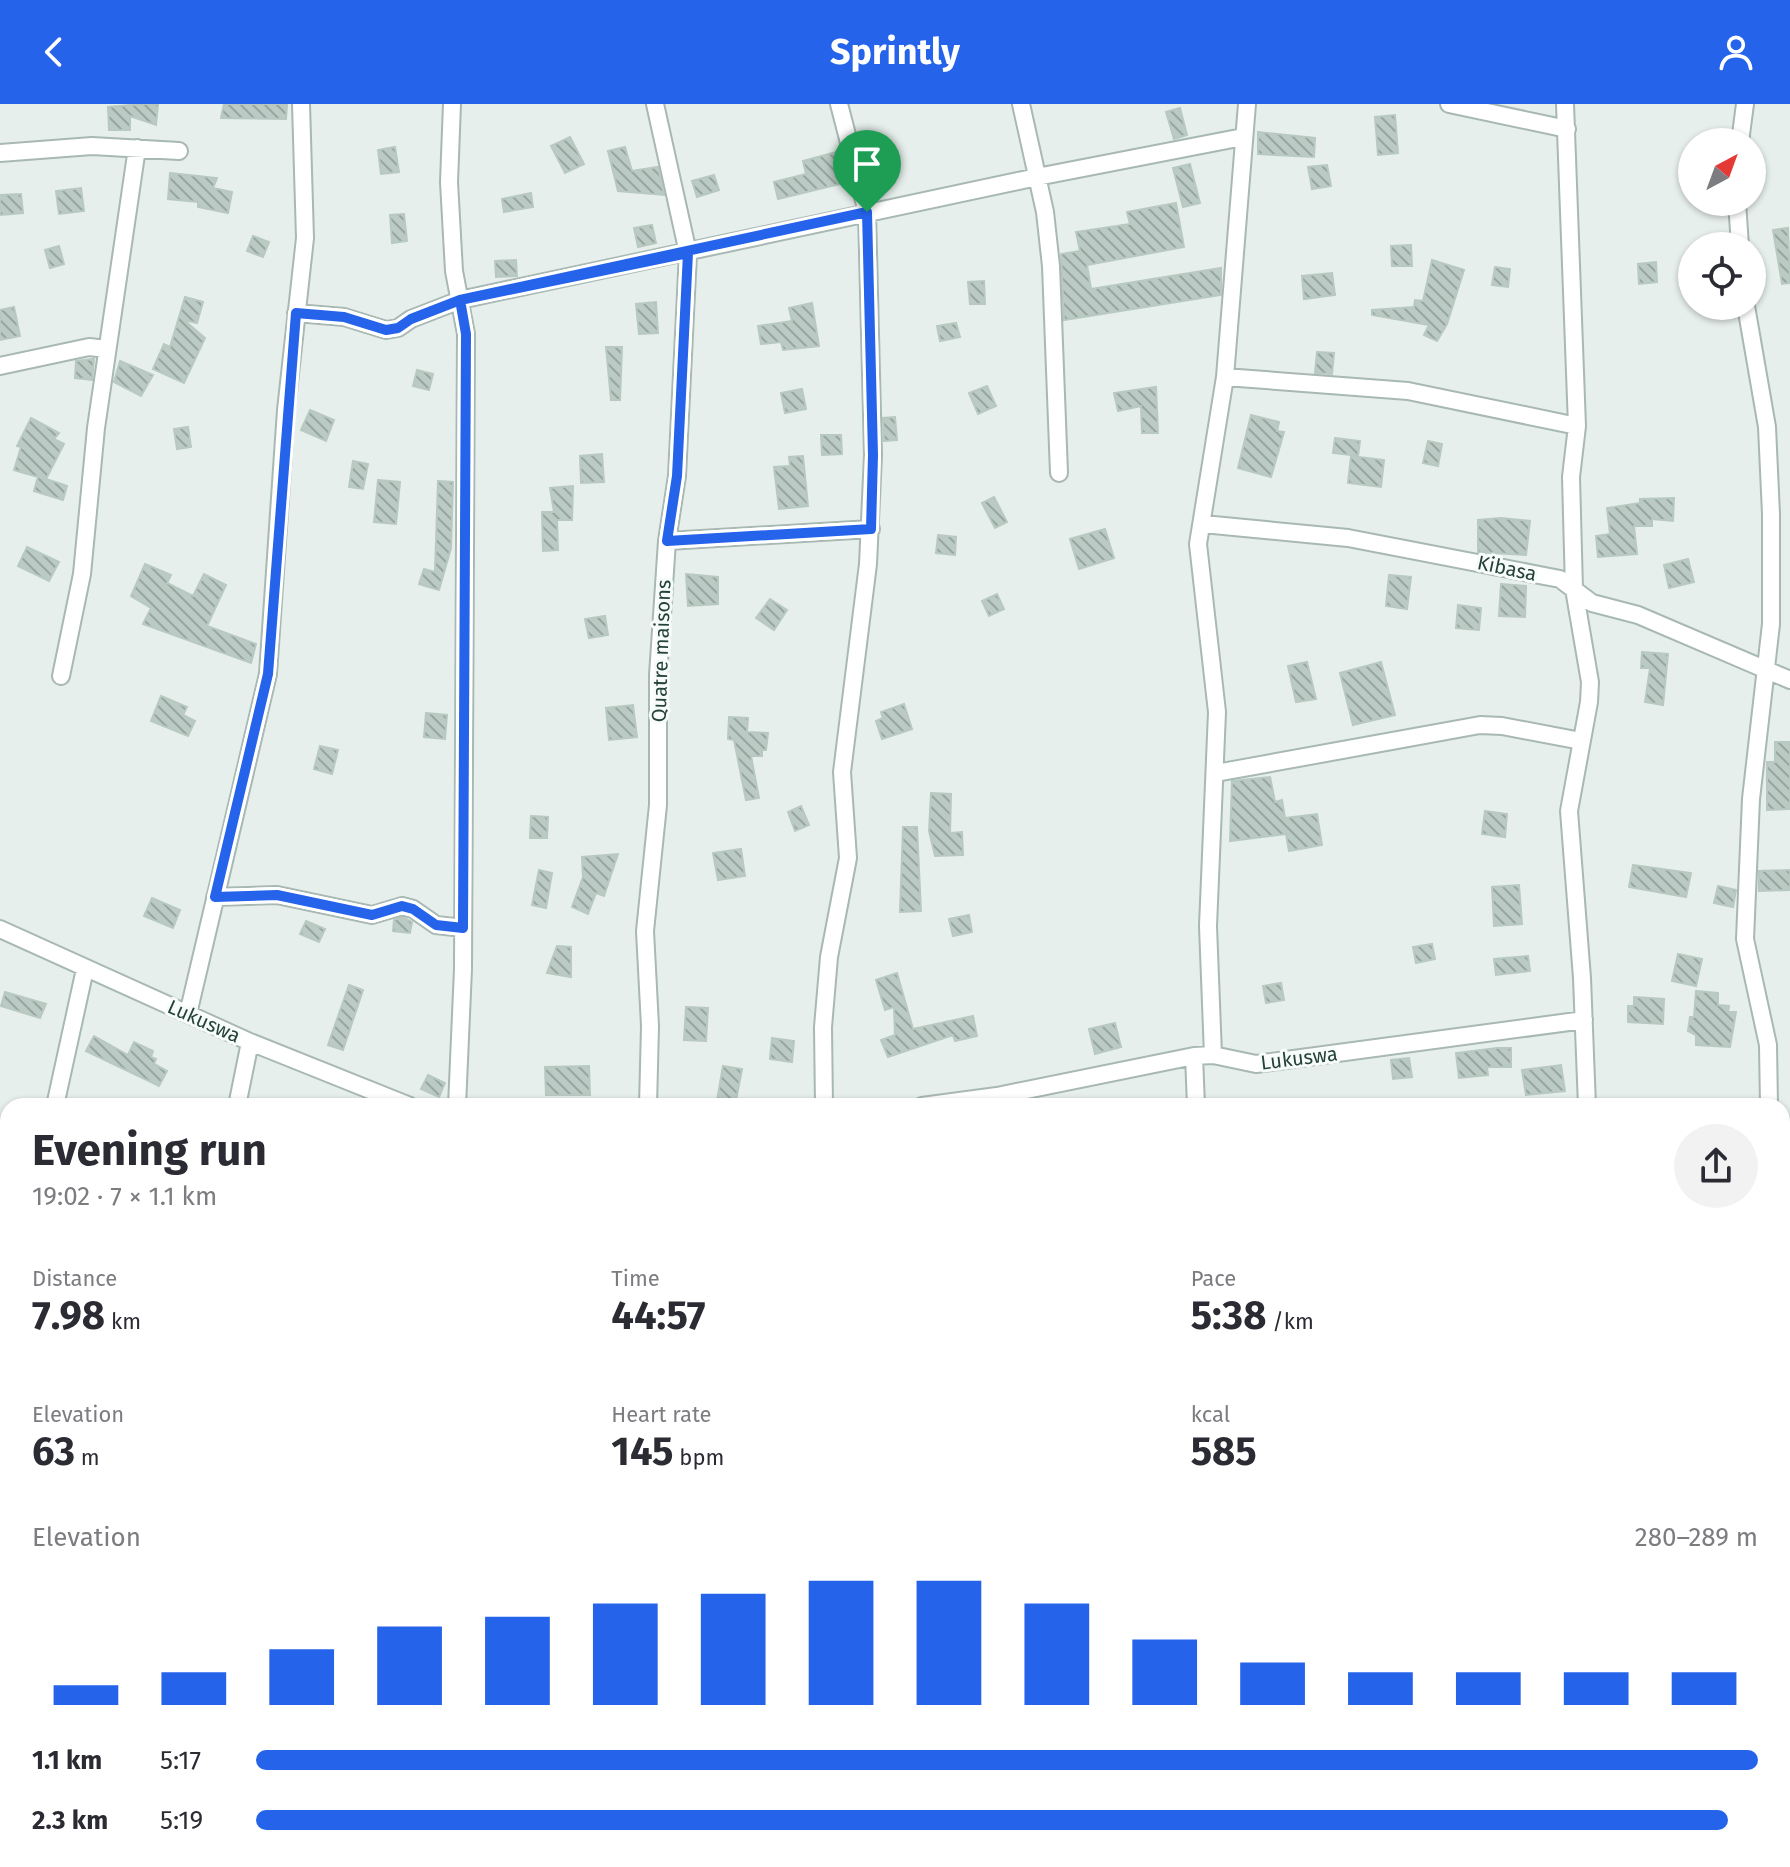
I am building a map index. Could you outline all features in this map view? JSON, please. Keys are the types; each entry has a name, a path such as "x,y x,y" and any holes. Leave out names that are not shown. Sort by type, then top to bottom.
{"street":[{"path":"188,1014 268,674 296,313 305,238 301,104"},
{"path":"452,104 449,182 454,271 466,334 463,928 457,1098"},
{"name":"Quatre maisons","path":"648,1098 650,1026 645,931 658,805 658,675 667,541 677,476 688,253 655,104"},
{"path":"824,1098 823,1027 828,971 848,858 842,772 845,725 871,529 873,455 867,212 839,104"},
{"path":"1021,104 1037,177 1051,266 1059,473"},
{"path":"1213,1055 1208,926 1209,853 1216,773 1216,698 1198,544 1225,377 1247,104"},
{"path":"1449,104 1567,129"},
{"path":"1565,104 1577,426 1571,477 1574,589 1590,682 1569,811 1587,1098"},
{"path":"1742,128 1745,104"},
{"path":"296,313 344,317 386,330 398,328 411,319 460,300 867,212 1243,137"},
{"path":"0,153 92,146 179,151"},
{"path":"61,676 83,561 107,349 137,148"},
{"path":"1748,320 1770,464 1771,624 1755,749 1745,939 1768,1045 1769,1098"},
{"path":"0,366 89,347 107,349"},
{"path":"1225,377 1408,391 1577,426"},
{"name":"Kibasa","path":"1203,524 1296,531 1413,548 1560,579 1602,608 1638,615 1790,680"},
{"path":"667,541 871,529"},
{"path":"1216,773 1480,725 1502,726 1581,741"},
{"path":"215,897 277,895 372,915 402,906 413,909 436,925 463,928"},
{"name":"Lukuswa","path":"0,929 250,1042 390,1098"},
{"path":"57,1098 85,969"},
{"name":"Lukuswa","path":"1011,1098 1194,1056 1213,1055 1256,1064 1584,1020"},
{"path":"239,1098 250,1042"},
{"path":"1194,1056 1196,1098"}],"building":[{"path":"158,104 156,125 130,116 130,130 109,130 108,107"},
{"path":"224,104 287,104 286,119 221,118"},
{"path":"1180,108 1187,135 1174,139 1166,112"},
{"path":"1395,115 1398,153 1378,155 1375,117"},
{"path":"1258,132 1315,138 1314,157 1258,154"},
{"path":"570,137 584,164 565,173 551,146"},
{"path":"395,147 399,172 381,174 378,150"},
{"path":"625,147 632,171 658,167 664,195 618,191 608,151"},
{"path":"840,151 848,182 778,199 774,182 806,174 803,161"},
{"path":"1190,164 1200,203 1183,207 1173,168"},
{"path":"1327,165 1331,186 1312,189 1308,167"},
{"path":"170,173 217,178 213,188 232,192 228,213 198,207 198,202 168,199"},
{"path":"714,175 719,190 697,197 692,181"},
{"path":"81,188 84,211 59,214 56,191"},
{"path":"531,193 533,207 504,212 502,199"},
{"path":"21,194 23,213 0,215 0,195"},
{"path":"1176,203 1184,247 1087,265 1091,289 1221,268 1221,295 1064,320 1061,254 1080,251 1076,232 1130,224 1127,212"},
{"path":"404,214 407,241 392,243 390,215"},
{"path":"652,225 656,243 638,247 634,228"},
{"path":"1788,228 1790,283 1782,284 1773,230"},
{"path":"253,236 269,242 263,257 247,251"},
{"path":"1411,245 1412,266 1392,266 1391,246"},
{"path":"59,246 64,264 50,268 45,250"},
{"path":"516,260 517,276 496,277 495,261"},
{"path":"1432,260 1464,270 1447,324 1437,341 1424,335 1429,325 1372,315 1372,310 1414,307 1415,300 1423,301"},
{"path":"1656,262 1657,282 1639,284 1638,264"},
{"path":"1495,267 1510,269 1508,287 1492,285"},
{"path":"1332,273 1335,295 1304,299 1302,276"},
{"path":"984,281 985,304 970,304 968,282"},
{"path":"185,297 203,302 197,323 184,320 205,338 184,383 153,369 164,344 170,347"},
{"path":"656,302 658,333 639,334 636,304"},
{"path":"812,303 819,346 783,350 781,342 761,344 758,326 792,321 789,308"},
{"path":"14,307 20,336 0,340 0,310"},
{"path":"956,323 960,337 940,341 937,326"},
{"path":"606,347 622,347 620,400 611,400"},
{"path":"1317,352 1334,353 1332,374 1315,373"},
{"path":"94,359 92,380 75,378 76,361"},
{"path":"120,361 153,375 141,396 114,382"},
{"path":"417,370 433,374 429,390 413,386"},
{"path":"987,386 996,406 978,414 969,393"},
{"path":"1156,387 1158,433 1142,433 1141,406 1118,411 1114,393"},
{"path":"802,389 806,409 785,413 781,393"},
{"path":"310,410 334,420 326,441 301,430"},
{"path":"1251,415 1279,422 1277,431 1284,432 1271,477 1238,468"},
{"path":"895,417 897,440 884,441 883,418"},
{"path":"31,418 59,433 54,439 64,444 46,479 67,486 63,500 34,491 38,477 14,470 21,447 17,446"},
{"path":"188,427 191,447 177,449 174,429"},
{"path":"821,435 841,435 842,454 822,455"},
{"path":"1335,438 1360,441 1358,456 1333,453"},
{"path":"1428,441 1442,444 1438,466 1423,463"},
{"path":"602,454 604,482 581,483 580,456"},
{"path":"803,456 808,506 779,509 774,467 790,466 789,457"},
{"path":"1351,456 1384,460 1381,487 1348,483"},
{"path":"353,461 368,464 363,489 349,487"},
{"path":"378,480 400,482 396,524 374,522"},
{"path":"438,481 453,482 451,548 439,590 419,584 424,569 435,572"},
{"path":"573,486 572,520 557,520 558,550 543,551 542,512 554,512 550,488"},
{"path":"994,497 1007,522 995,528 982,503"},
{"path":"1674,498 1673,521 1652,519 1652,526 1634,526 1637,554 1598,557 1596,536 1610,534 1607,508 1640,503 1640,499"},
{"path":"1501,518 1530,521 1526,555 1478,552 1478,520"},
{"path":"1105,529 1114,558 1079,569 1070,539"},
{"path":"938,535 956,537 955,555 936,553"},
{"path":"27,547 59,562 49,581 18,566"},
{"path":"1688,559 1694,582 1669,588 1664,565"},
{"path":"145,564 171,575 167,583 193,596 204,574 226,585 207,626 256,644 251,663 143,624 151,608 131,596"},
{"path":"686,574 718,577 718,604 688,606"},
{"path":"1389,575 1411,577 1407,609 1386,606"},
{"path":"1501,584 1526,586 1525,617 1499,616"},
{"path":"997,594 1004,609 989,616 982,601"},
{"path":"770,599 787,610 774,630 756,618"},
{"path":"1458,605 1481,608 1479,630 1456,628"},
{"path":"605,616 608,635 589,638 585,619"},
{"path":"1642,652 1668,654 1663,705 1645,702 1650,668 1641,668"},
{"path":"1307,662 1316,699 1296,702 1288,666"},
{"path":"1381,662 1395,715 1353,725 1340,673"},
{"path":"161,696 187,707 183,715 195,721 188,736 151,721"},
{"path":"904,704 912,729 882,739 876,721 883,718 881,712"},
{"path":"633,705 637,737 609,740 606,708"},
{"path":"426,713 447,715 445,739 424,737"},
{"path":"729,717 748,718 747,732 768,733 762,756 751,756 759,798 746,800 734,740 728,739"},
{"path":"1775,742 1790,742 1790,809 1767,810 1767,762 1775,762"},
{"path":"320,746 338,750 332,774 314,769"},
{"path":"1270,777 1275,802 1282,800 1285,818 1317,814 1322,845 1289,851 1286,834 1230,841 1232,781"},
{"path":"931,793 951,794 950,833 962,832 963,855 935,856 929,831"},
{"path":"801,806 809,825 795,831 788,812"},
{"path":"1485,811 1507,814 1505,837 1482,834"},
{"path":"531,816 548,817 547,838 530,838"},
{"path":"903,827 917,827 921,911 900,912"},
{"path":"741,849 745,876 718,880 713,853"},
{"path":"618,854 604,896 596,893 588,914 572,907 583,877 582,857"},
{"path":"1633,865 1691,873 1686,897 1629,887"},
{"path":"539,870 552,873 546,908 532,905"},
{"path":"1790,870 1790,890 1759,891 1759,871"},
{"path":"1519,885 1522,924 1494,926 1492,887"},
{"path":"1718,886 1736,890 1733,907 1714,903"},
{"path":"152,898 180,910 173,928 144,916"},
{"path":"969,915 972,932 953,936 949,919"},
{"path":"402,917 412,922 410,933 393,931 394,920"},
{"path":"306,921 325,929 319,942 300,934"},
{"path":"1432,944 1435,959 1416,963 1413,947"},
{"path":"557,946 571,947 571,977 547,973"},
{"path":"1678,954 1702,959 1696,986 1672,981"},
{"path":"1528,956 1530,971 1496,975 1494,959"},
{"path":"897,973 913,1029 973,1016 977,1036 955,1041 953,1035 888,1057 881,1040 895,1035 894,1007 885,1010 876,980"},
{"path":"1281,983 1284,1000 1266,1003 1263,986"},
{"path":"349,985 363,990 343,1050 328,1045"},
{"path":"1696,991 1718,993 1718,1005 1729,1006 1728,1012 1736,1012 1730,1047 1696,1045 1696,1035 1688,1031 1690,1017 1694,1017"},
{"path":"5,992 46,1004 40,1018 1,1006"},
{"path":"1634,997 1664,999 1663,1024 1628,1022 1628,1006 1634,1006"},
{"path":"686,1007 708,1008 706,1041 684,1040"},
{"path":"1115,1023 1121,1047 1095,1054 1089,1029"},
{"path":"94,1036 128,1055 134,1042 153,1051 151,1057 156,1059 154,1064 167,1071 159,1086 86,1051"},
{"path":"772,1038 794,1041 792,1062 770,1059"},
{"path":"1511,1048 1511,1067 1487,1067 1488,1075 1459,1078 1456,1053"},
{"path":"1409,1058 1412,1077 1393,1079 1391,1060"},
{"path":"1561,1065 1565,1091 1526,1095 1522,1070"},
{"path":"589,1066 590,1095 546,1095 545,1067"},
{"path":"723,1066 742,1069 737,1098 717,1098"},
{"path":"428,1075 445,1083 439,1097 421,1089"}],"route":[{"path":"867,212 460,300 411,319 398,328 386,330 344,317 296,313 286,410 268,674 256,735 215,897 277,895 372,915 402,906 413,909 436,925 463,928 466,334 460,300 688,253 677,476 667,541 871,529 873,455 867,212"}]}
